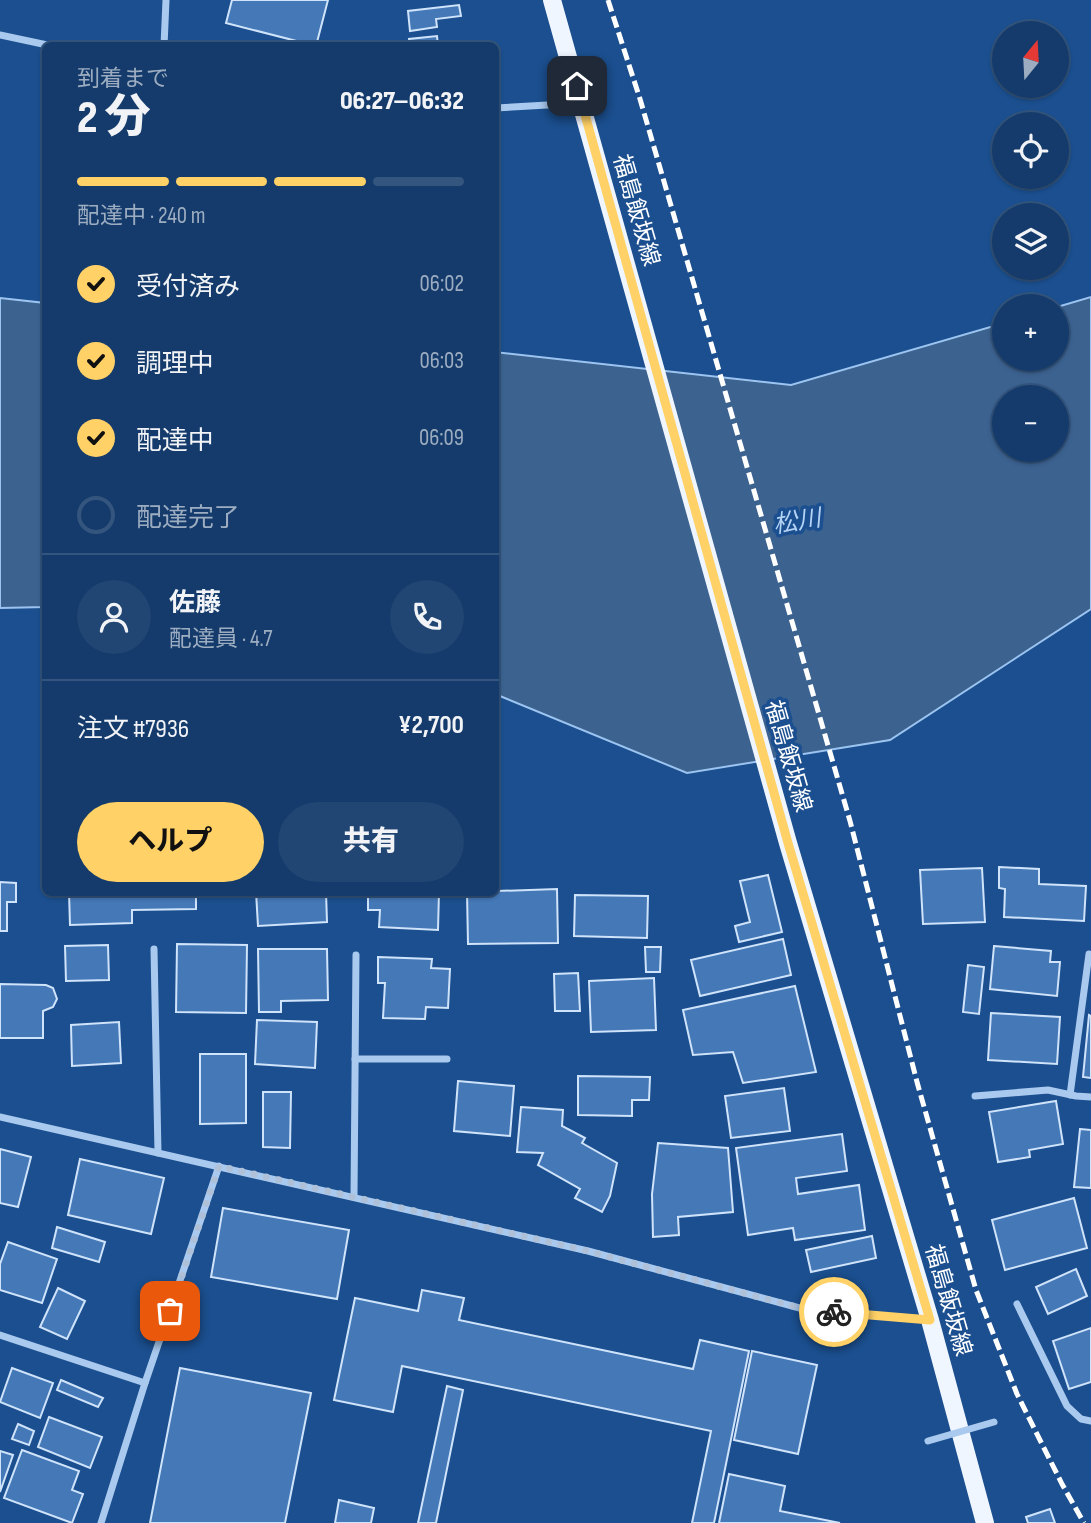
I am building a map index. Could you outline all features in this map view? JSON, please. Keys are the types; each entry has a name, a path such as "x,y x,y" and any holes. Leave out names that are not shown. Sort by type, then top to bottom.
{"main road":[{"name":"福島飯坂線","path":"552,0 788,843 930,1320 985,1523"}],"street":[{"path":"164,42 166,0"},
{"path":"0,35 42,44"},
{"path":"499,108 582,103"},
{"path":"154,949 158,1153"},
{"path":"1070,1095 1089,954"},
{"path":"354,1197 356,955"},
{"path":"355,1059 447,1059"},
{"path":"975,1096 1048,1090 1091,1097"},
{"path":"0,1117 588,1251 807,1310 930,1320"},
{"path":"101,1523 145,1383 219,1166"},
{"path":"1017,1304 1067,1406 1081,1419 1091,1421"},
{"path":"0,1335 145,1383"},
{"path":"928,1441 994,1422"}],"water":[{"name":"松川","path":"1091,297 1091,609 890,740 687,773 499,696 499,352 791,385 992,326 992,371 1069,371 1069,303"},
{"path":"0,298 42,303 42,607 0,608"}],"building":[{"path":"232,0 328,0 317,42 300,42 226,23"},
{"path":"459,5 461,16 436,19 437,27 410,31 408,11"},
{"path":"437,36 438,42 409,42 409,39"},
{"path":"999,867 1039,869 1039,884 1086,886 1084,921 1004,917 1005,889 999,888"},
{"path":"982,868 985,922 923,924 920,870"},
{"path":"768,875 782,932 739,942 735,926 750,922 740,881"},
{"path":"0,882 16,883 16,902 7,902 7,931 0,931"},
{"path":"557,889 558,943 468,944 467,896 499,896 499,891"},
{"path":"575,895 648,896 647,938 574,936"},
{"path":"69,896 196,896 196,909 132,910 132,923 70,925"},
{"path":"256,896 326,896 327,922 258,926"},
{"path":"368,896 439,896 438,930 379,927 380,910 368,910"},
{"path":"783,939 791,975 700,996 691,960"},
{"path":"177,944 247,945 246,1013 176,1012"},
{"path":"108,945 109,980 66,981 65,946"},
{"path":"994,946 1051,951 1050,962 1060,962 1057,996 990,989"},
{"path":"645,947 661,947 660,972 646,972"},
{"path":"258,949 327,949 328,1000 281,1001 281,1012 259,1012"},
{"path":"378,957 432,959 431,968 450,969 448,1008 426,1007 425,1019 383,1018 385,983 378,983"},
{"path":"968,965 984,967 979,1014 963,1012"},
{"path":"578,973 580,1011 555,1011 554,974"},
{"path":"654,978 656,1030 591,1032 589,981"},
{"path":"0,984 46,985 53,988 57,999 53,1007 43,1011 43,1038 0,1038"},
{"path":"795,986 816,1072 743,1083 733,1052 693,1055 683,1010"},
{"path":"991,1013 1060,1017 1057,1064 988,1060"},
{"path":"1089,1015 1091,1016 1091,1078 1083,1077"},
{"path":"257,1020 317,1022 315,1068 255,1064"},
{"path":"119,1022 121,1063 72,1066 71,1025"},
{"path":"200,1054 246,1054 246,1123 200,1124"},
{"path":"578,1076 650,1077 649,1100 632,1100 632,1116 578,1115"},
{"path":"458,1081 514,1086 510,1136 454,1131"},
{"path":"784,1088 790,1131 731,1138 725,1096"},
{"path":"263,1092 291,1092 290,1148 263,1147"},
{"path":"1056,1101 1063,1144 1029,1150 1030,1157 998,1162 989,1112"},
{"path":"521,1107 563,1110 562,1126 585,1138 582,1143 617,1163 610,1196 602,1212 575,1198 580,1189 538,1165 543,1153 517,1152"},
{"path":"1080,1129 1091,1130 1091,1188 1074,1187"},
{"path":"842,1134 847,1171 796,1178 798,1194 859,1185 865,1230 795,1240 793,1228 748,1235 736,1148"},
{"path":"658,1143 728,1148 733,1212 678,1217 679,1235 653,1237 652,1194"},
{"path":"0,1149 31,1157 18,1207 0,1203"},
{"path":"80,1159 164,1178 151,1234 68,1215"},
{"path":"1074,1198 1087,1248 1005,1270 992,1220"},
{"path":"223,1208 349,1230 337,1299 211,1277"},
{"path":"57,1227 105,1242 99,1262 52,1248"},
{"path":"872,1236 876,1258 811,1272 806,1250"},
{"path":"8,1242 57,1259 42,1303 0,1290 0,1264"},
{"path":"1076,1269 1087,1296 1048,1314 1036,1287"},
{"path":"58,1288 85,1301 67,1339 40,1327"},
{"path":"422,1290 464,1298 459,1320 693,1369 700,1340 749,1351 714,1523 692,1523 711,1431 402,1366 393,1412 334,1400 355,1298 418,1311"},
{"path":"1091,1328 1091,1382 1069,1389 1053,1341"},
{"path":"752,1351 817,1365 798,1454 734,1440"},
{"path":"12,1368 53,1383 40,1418 0,1402"},
{"path":"180,1368 311,1393 285,1523 150,1523"},
{"path":"61,1380 103,1398 98,1407 57,1390"},
{"path":"447,1386 463,1390 436,1523 418,1523"},
{"path":"49,1417 102,1437 90,1468 38,1447"},
{"path":"18,1424 34,1431 29,1445 12,1439"},
{"path":"22,1450 79,1471 72,1490 83,1494 72,1523 4,1498"},
{"path":"0,1451 13,1455 0,1492"},
{"path":"729,1474 785,1486 780,1511 840,1523 719,1523"},
{"path":"339,1500 374,1508 371,1523 335,1523"},
{"path":"1050,1509 1055,1523 1028,1523 1026,1517"}],"railway":[{"path":"608,0 640,99 850,821 917,1082 976,1290 1017,1394 1084,1523"}],"way so far":[{"path":"170,1311 219,1166 588,1251 807,1310 834,1312"}],"route":[{"path":"577,86 788,843 930,1320 834,1312"}]}
